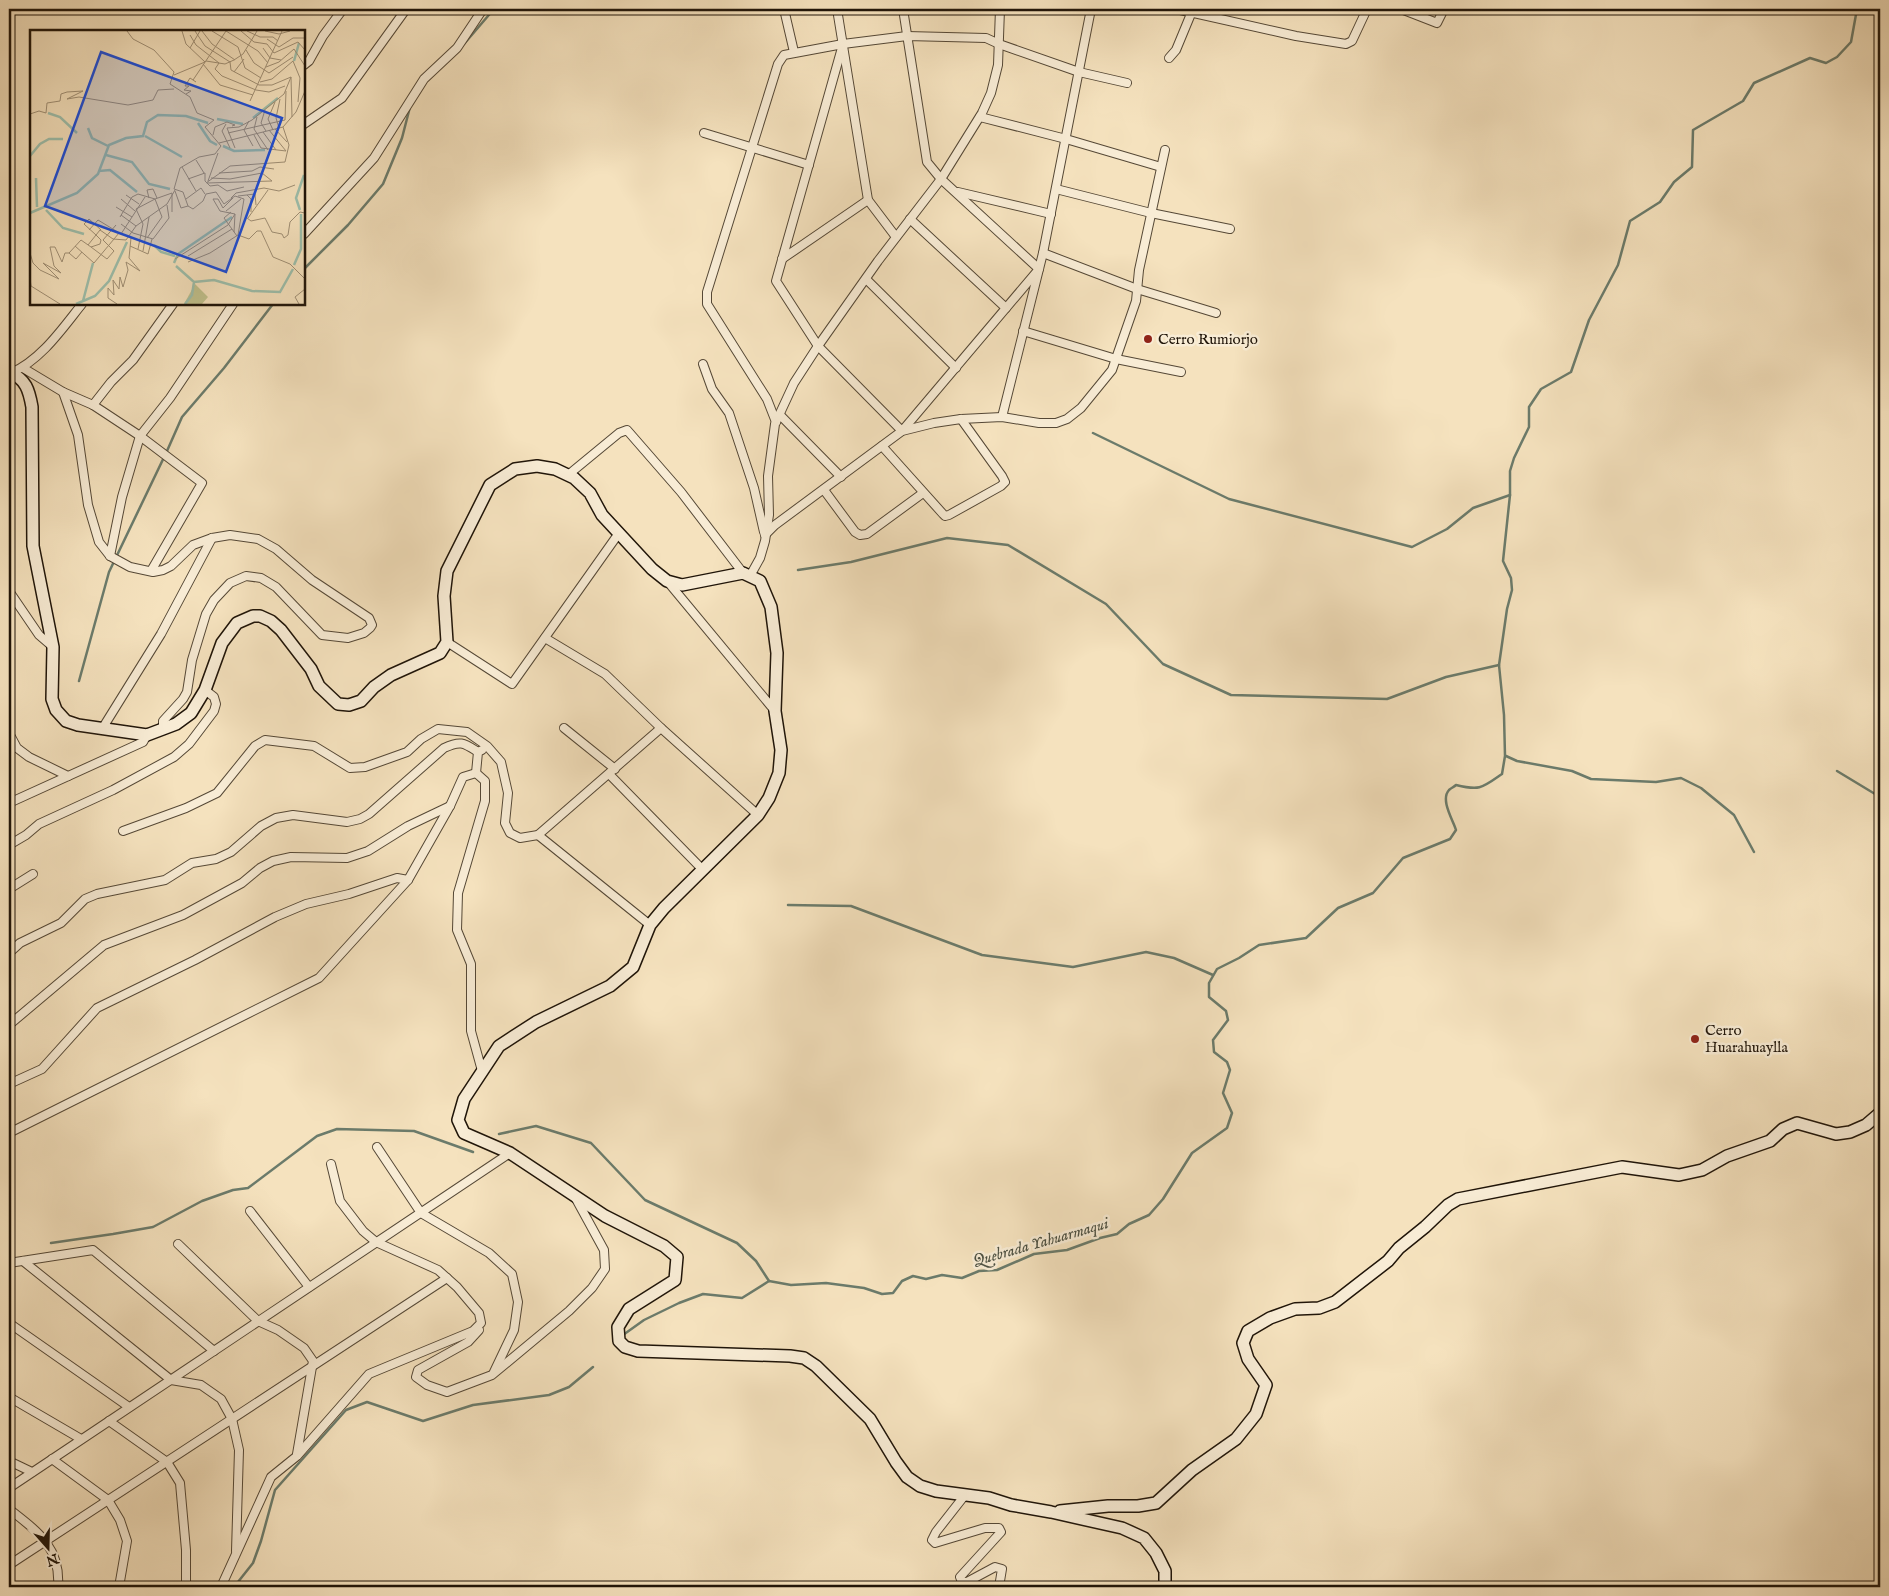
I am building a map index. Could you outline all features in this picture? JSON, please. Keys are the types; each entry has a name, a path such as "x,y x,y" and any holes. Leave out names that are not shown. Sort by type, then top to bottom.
{"main road":[{"path":"10,372 22,378 30,396 32,407 33,546 53,647 52,698 56,710 66,721 78,725 146,734 176,724 191,713 205,690 222,643 237,623 254,616 271,620 281,630 312,669 319,686 338,704 349,705 361,701 374,687 391,675 440,652 447,642 444,596 447,571 490,485 515,469 537,466 555,469 574,478 590,493 602,515 652,569 667,581 682,585 747,575 760,581 771,607 777,653 775,711 781,750 779,773 758,816 664,908 650,925 633,967 610,986 536,1022 499,1046 464,1098 458,1120 464,1133 510,1153 605,1216 664,1246 677,1257 675,1280 629,1309 618,1327 619,1340 624,1347 638,1351 804,1358 816,1366 870,1420 907,1477 920,1486 936,1492 989,1498 1011,1505 1122,1528 1144,1538 1156,1553 1165,1571 1165,1587"},
{"path":"1051,1512 1156,1503 1192,1470 1236,1439 1256,1414 1266,1385 1248,1359 1243,1343 1248,1330 1270,1318 1295,1310 1319,1308 1335,1302 1388,1261 1399,1248 1448,1205 1458,1199 1622,1167 1679,1175 1702,1170 1727,1156 1770,1141 1783,1129 1797,1123 1836,1134 1850,1132 1866,1125 1880,1113"}],"street":[{"path":"305,64 343,9"},
{"path":"305,233 374,158 424,78 457,48 483,9"},
{"path":"784,9 794,52"},
{"path":"837,9 868,200 896,237"},
{"path":"903,9 927,162 941,179 1039,268"},
{"path":"568,475 619,433 627,430 681,492 747,575 760,558 765,541 769,515 768,476 770,452 778,419 794,383 818,346 896,237 941,179 980,117 991,93 998,65 999,9"},
{"path":"1002,417 1043,254 1091,9"},
{"path":"1176,9 1192,10 1296,36 1346,44 1352,41 1367,9"},
{"path":"1401,9 1437,23 1444,9"},
{"path":"1169,58 1176,50 1192,10"},
{"path":"305,123 342,98 404,12"},
{"path":"841,477 778,419 707,304 708,292 751,148 778,64 784,55 843,44 907,36 986,38 1079,72 1127,83"},
{"path":"843,44 776,281 818,346 902,431"},
{"path":"980,117 1066,139 1161,167"},
{"path":"704,133 809,165"},
{"path":"902,431 961,419 1002,417 1039,423 1056,423 1068,419 1081,408 1112,370 1136,301 1139,270 1164,150"},
{"path":"1056,189 1151,213 1230,229"},
{"path":"955,192 1051,214"},
{"path":"782,259 868,200"},
{"path":"910,219 1006,308"},
{"path":"1043,254 1137,289 1216,313"},
{"path":"765,536 775,525 902,431 1039,268"},
{"path":"866,279 956,368"},
{"path":"10,372 23,368 53,339 81,305"},
{"path":"93,405 111,382 133,360 172,305"},
{"path":"110,556 122,497 140,436 170,398 232,305"},
{"path":"1023,331 1116,360 1181,372"},
{"path":"704,364 712,389 729,413 754,488 765,536"},
{"path":"23,368 63,392 93,405 140,436 202,483 202,486 151,571"},
{"path":"63,392 78,434 88,505 99,542 110,556 130,568 151,571 163,570 171,566 194,545 212,538 230,535 258,539 276,549 312,580 369,618 372,625 364,633 348,638 322,635 276,587 261,578 246,576 230,583 214,600 206,614 192,660 187,692 163,721 163,729"},
{"path":"882,446 945,516 1001,486 1004,482 1002,476 961,419"},
{"path":"824,490 855,532 860,535 867,534 923,493"},
{"path":"447,642 512,684 619,532"},
{"path":"102,729 161,634 212,538"},
{"path":"667,581 775,711"},
{"path":"9,591 39,635 53,647"},
{"path":"545,638 605,674 758,816"},
{"path":"9,845 26,835 39,824 112,790 174,758 189,744 214,711 216,704 214,697 205,690"},
{"path":"564,728 612,771 703,870"},
{"path":"123,831 186,808 217,793 255,746 265,740 314,746 350,768 365,767 407,752 421,739 438,730 467,732 487,746 501,762 508,793 505,823 510,833 520,838 538,835 661,728"},
{"path":"9,733 17,748 29,757 68,776"},
{"path":"9,803 143,742 146,734"},
{"path":"9,953 20,943 61,923 85,899 96,894 165,880 192,863 216,859 231,852 261,826 276,818 293,815 347,822 360,819 369,814 444,748 453,744 464,743 478,752"},
{"path":"478,752 487,746"},
{"path":"476,773 478,752"},
{"path":"9,1133 319,978 408,880 450,806 463,777 476,773"},
{"path":"476,773 485,781 485,801 458,893 456,930 471,964 471,1031 482,1071"},
{"path":"9,1025 104,946 183,915 242,882 273,861 291,856 347,858 368,851 408,826 450,806"},
{"path":"538,835 650,925"},
{"path":"9,888 33,874"},
{"path":"9,1084 42,1069 97,1008 306,904 349,894 397,878 408,880"},
{"path":"377,1147 421,1213 489,1254 512,1274 518,1302 514,1330 492,1374"},
{"path":"9,1488 510,1153"},
{"path":"331,1164 340,1201 363,1231 376,1242 438,1270 457,1286 479,1313 479,1332 468,1342 418,1370 416,1377 427,1385 448,1392 492,1374 569,1311 592,1288 605,1269 604,1250 574,1195"},
{"path":"250,1211 309,1287"},
{"path":"178,1244 258,1321 278,1330 304,1348 313,1361 297,1456"},
{"path":"9,1263 93,1250 214,1351"},
{"path":"23,1261 170,1380 200,1385 221,1399 232,1419 239,1450 236,1556"},
{"path":"9,1565 447,1278"},
{"path":"9,1322 129,1407"},
{"path":"221,1587 271,1477 297,1456 369,1374 473,1331 480,1324"},
{"path":"9,1397 81,1439"},
{"path":"109,1421 167,1462 180,1484 186,1550 186,1587"},
{"path":"52,1459 108,1500 120,1520 127,1540 120,1587"},
{"path":"9,1461 32,1472"},
{"path":"965,1495 936,1532 932,1540 935,1543 985,1528 999,1528 1001,1532 960,1577 962,1582 968,1582 995,1568 1002,1569 999,1587"},
{"path":"9,1509 46,1540 59,1572 58,1587"}],"waterway":[{"path":"464,44 494,9"},
{"name":"Quebrada Yahuarmaqui","path":"623,1335 644,1320 703,1294 742,1298 769,1281 791,1285 826,1283 864,1288 882,1294 893,1293 902,1281 913,1276 926,1279 942,1275 962,1278 979,1271 997,1270 1034,1254 1067,1250 1117,1234 1129,1224 1149,1215 1163,1199 1192,1153 1227,1128 1232,1113 1223,1093 1230,1070 1227,1062 1214,1052 1213,1040 1228,1020 1226,1011 1209,997 1209,983 1217,969 1259,945 1306,938 1338,908 1373,893 1403,858 1450,839 1456,830 1446,804 1449,790 1456,785 1470,788 1480,787 1502,774 1505,756 1504,715 1499,665 1507,609 1512,590 1511,578 1503,561 1510,495 1510,471 1529,427 1529,407 1541,389 1571,372 1589,320 1618,265 1630,221 1660,202 1674,182 1692,167 1693,130 1743,101 1754,83 1810,58 1826,63 1837,57 1851,42 1857,9"},
{"path":"305,268 348,225 383,184 402,138 410,107"},
{"path":"79,681 109,572 182,417 224,368 272,305"},
{"path":"1093,433 1229,499 1412,547 1447,529 1473,508 1510,495"},
{"path":"798,570 851,562 947,538 1008,545 1106,604 1163,664 1231,695 1387,699 1446,677 1499,665"},
{"path":"1506,756 1517,761 1572,771 1591,779 1656,782 1681,778 1701,788 1734,815 1754,852"},
{"path":"1837,771 1880,797"},
{"path":"788,905 851,906 982,955 1073,967 1146,952 1174,958 1213,975"},
{"path":"499,1134 536,1126 591,1143 645,1200 737,1243 756,1261 769,1281"},
{"path":"51,1243 153,1227 202,1201 233,1190 248,1188 317,1136 337,1129 414,1131 473,1152"},
{"name":"Quebrada Yahuarmaqui","path":"234,1587 253,1563 275,1490 346,1410 367,1402 423,1421 473,1405 549,1395 569,1387 593,1367"}],"place":[{"name":"Cerro Rumiorjo","path":"1148,339"},
{"name":"Cerro Huarahuaylla","path":"1695,1039"}]}
